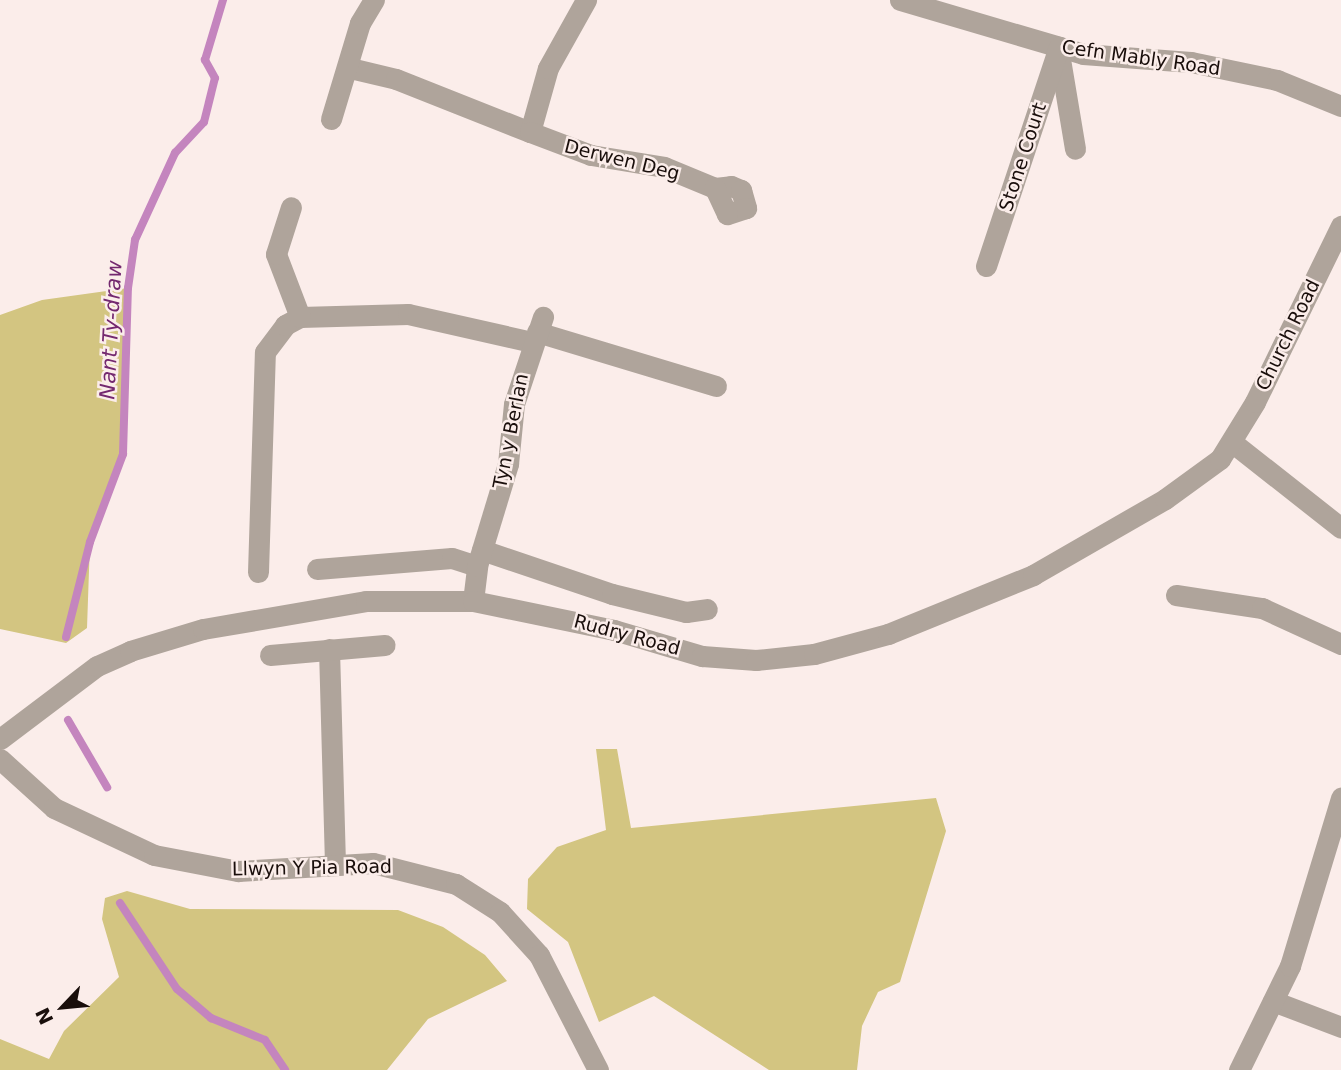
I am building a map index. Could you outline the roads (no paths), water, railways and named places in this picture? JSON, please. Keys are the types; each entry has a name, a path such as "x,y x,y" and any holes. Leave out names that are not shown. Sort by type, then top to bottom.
{"street":[{"path":"331,119 350,68 360,23 374,0"},
{"path":"530,132 548,68 586,0"},
{"name":"Cefn Mably Road","path":"900,0 1059,47 1240,72 1277,80 1341,106"},
{"path":"1059,47 1075,149"},
{"name":"Stone Court","path":"986,266 1059,47"},
{"name":"Derwen Deg","path":"350,68 396,79 573,150 664,167 715,188"},
{"path":"291,207 276,254 286,272 300,317"},
{"name":"Church Road","path":"1233,443 1341,226"},
{"path":"258,572 265,352 285,326 300,317 408,314 538,330 716,386"},
{"name":"Tyn y Berlan","path":"473,601 479,558 508,464 514,404 538,330"},
{"path":"1233,443 1341,528"},
{"name":"Rudry Road","path":"0,739 97,666 203,629 366,601 473,601 614,630 702,656 756,660 814,654 888,634 1033,575 1174,493 1220,459 1233,443"},
{"path":"317,569 479,558 687,612 707,609"},
{"path":"1176,595 1262,608 1341,644"},
{"path":"270,655 385,645"},
{"path":"329,649 335,864"},
{"name":"Llwyn Y Pia Road","path":"0,759 54,808 154,855 238,871 373,863 432,874 500,912 539,955 597,1070"},
{"path":"1239,1070 1299,942 1341,798"},
{"path":"1273,1001 1341,1027"}],"waterway":[{"name":"Nant Ty-draw","path":"66,637 90,542 123,454 128,288 135,240 175,153 204,122 215,78 205,60 223,0"},
{"name":"Nant Ty-draw","path":"68,720 107,787"},
{"name":"Nant Ty-draw","path":"120,903 177,989 211,1018 265,1040 285,1070"}]}
